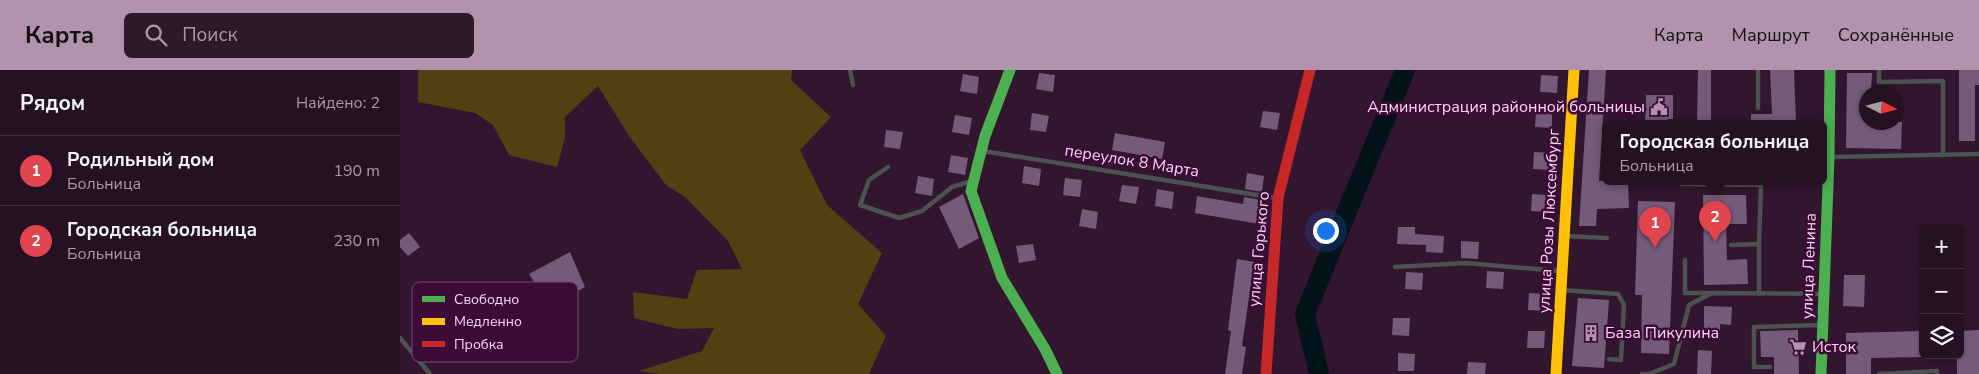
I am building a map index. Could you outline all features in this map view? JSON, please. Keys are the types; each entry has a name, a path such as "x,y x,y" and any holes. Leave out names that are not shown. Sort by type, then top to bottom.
{"street":[{"path":"1010,70 985,136 971,191 1002,278 1045,348 1057,374"},
{"name":"улица Горького","path":"1266,374 1278,198 1310,70"},
{"name":"улица Розы Люксембург","path":"1556,374 1574,70"},
{"name":"улица Ленина","path":"1821,374 1829,157 1830,70"}],"lane":[{"path":"850,70 853,85"},
{"path":"1758,70 1758,108"},
{"path":"1879,70 1879,82 1943,81 1943,154"},
{"name":"переулок 8 Марта","path":"981,151 1278,198"},
{"path":"1829,157 1979,154"},
{"path":"888,167 869,180 860,205 898,218 922,211 952,187 974,180"},
{"path":"1759,294 1760,185"},
{"path":"1564,236 1607,238"},
{"path":"1732,244 1759,244"},
{"path":"1685,260 1685,293 1824,294"},
{"path":"1395,267 1465,263 1561,271"},
{"path":"1560,290 1618,294 1624,305 1621,360 1609,359"},
{"path":"1642,374 1649,374 1674,364 1689,305 1712,293"},
{"path":"1770,367 1754,367 1754,327 1823,325"},
{"path":"400,338 412,352"},
{"path":"420,362 430,374"},
{"path":"1880,374 1937,371 1937,374"}],"shaded area":[{"path":"418,70 792,70 791,80 831,117 800,150 827,205 882,253 858,304 886,336 869,374 660,374 639,371 702,351 714,328 678,329 634,318 633,292 687,299 697,270 742,269 728,241 685,197 666,185 629,136 598,86 565,117 565,138 557,167 509,155 493,125 475,113 418,102"}],"building":[{"path":"1589,70 1606,70 1599,181 1602,181 1602,185 1628,185 1629,208 1597,209 1596,226 1579,226"},
{"path":"1698,70 1711,70 1711,120 1697,120"},
{"path":"1770,70 1794,70 1796,120 1751,120 1751,114 1772,114"},
{"path":"1959,70 1979,70 1979,85 1975,85 1975,141 1959,141"},
{"path":"1039,73 1055,75 1053,92 1036,89"},
{"path":"1847,73 1872,73 1871,85 1859,85 1859,130 1902,130 1901,149 1846,148"},
{"path":"963,74 979,77 977,94 960,91"},
{"path":"1541,75 1558,76 1557,93 1540,92"},
{"name":"Администрация районной больницы","path":"1646,95 1673,95 1673,119 1645,120"},
{"path":"1536,110 1552,111 1552,128 1535,127"},
{"path":"1263,111 1280,113 1277,130 1260,127"},
{"path":"1032,113 1049,116 1046,132 1030,130"},
{"path":"955,115 972,118 969,135 952,132"},
{"path":"886,130 903,132 900,149 884,147"},
{"path":"1115,133 1165,142 1162,159 1112,150"},
{"path":"1534,152 1551,153 1550,170 1533,169"},
{"path":"951,155 968,158 965,175 948,172"},
{"path":"1024,166 1041,169 1039,186 1022,183"},
{"path":"1247,173 1264,176 1262,192 1245,189"},
{"path":"918,176 934,179 932,196 915,193"},
{"path":"1065,178 1082,180 1080,197 1063,195"},
{"path":"1122,185 1139,187 1136,204 1119,201"},
{"path":"1157,189 1174,192 1172,209 1155,206"},
{"path":"963,194 979,238 959,249 939,207"},
{"path":"1532,194 1549,195 1548,212 1531,211"},
{"path":"1703,195 1746,195 1747,224 1726,224 1727,260 1747,259 1748,284 1704,285"},
{"path":"1197,196 1243,204 1244,197 1261,200 1260,207 1262,207 1259,224 1195,213"},
{"path":"1638,201 1675,202 1669,354 1641,353 1642,295 1635,295"},
{"path":"1082,209 1098,212 1096,229 1079,226"},
{"path":"1398,227 1415,227 1415,234 1444,236 1443,253 1426,252 1426,245 1397,244"},
{"path":"409,233 420,247 408,256 400,247 400,240"},
{"path":"1461,241 1479,242 1478,259 1461,258"},
{"path":"1033,244 1036,260 1019,263 1016,246"},
{"path":"570,252 585,287 578,291 578,282 534,282 529,274"},
{"path":"1237,259 1254,262 1242,346 1246,347 1242,374 1225,374 1231,331 1228,330"},
{"path":"1487,271 1504,272 1503,289 1486,288"},
{"path":"1406,272 1423,273 1422,290 1405,289"},
{"path":"1844,275 1865,275 1864,307 1843,306"},
{"path":"1529,293 1546,294 1546,311 1528,310"},
{"name":"База Пикулина","path":"1578,298 1609,300 1604,368 1572,366"},
{"path":"1704,306 1732,307 1731,325 1720,324 1720,331 1704,331"},
{"path":"1393,318 1410,318 1409,336 1392,335"},
{"path":"1798,330 1799,374 1774,374 1774,357 1761,357 1760,331"},
{"path":"1979,330 1979,374 1957,374 1957,359 1964,359 1964,331"},
{"path":"1528,331 1545,331 1544,348 1527,348"},
{"path":"1919,331 1919,357 1871,358 1871,374 1846,374 1846,333"},
{"path":"1698,350 1712,351 1711,374 1697,374"},
{"path":"1398,353 1415,354 1414,371 1398,371"},
{"path":"1468,362 1486,363 1485,374 1467,374"}],"waterway":[{"path":"1319,374 1305,314 1405,70"}],"traffic: fast":[{"path":"1010,70 985,136 971,191 1002,278 1045,349 1057,374"},
{"path":"1821,374 1829,157 1830,70"}],"traffic: slow":[{"path":"1556,374 1574,70"}],"traffic: jam":[{"path":"1266,374 1278,198 1310,70"}],"place":[{"name":"Администрация районной больницы","path":"1659,107"},
{"name":"Городская больница","path":"1715,242"},
{"name":"Родильный дом","path":"1655,248"},
{"name":"База Пикулина","path":"1591,333"},
{"name":"Исток","path":"1798,347"}]}
